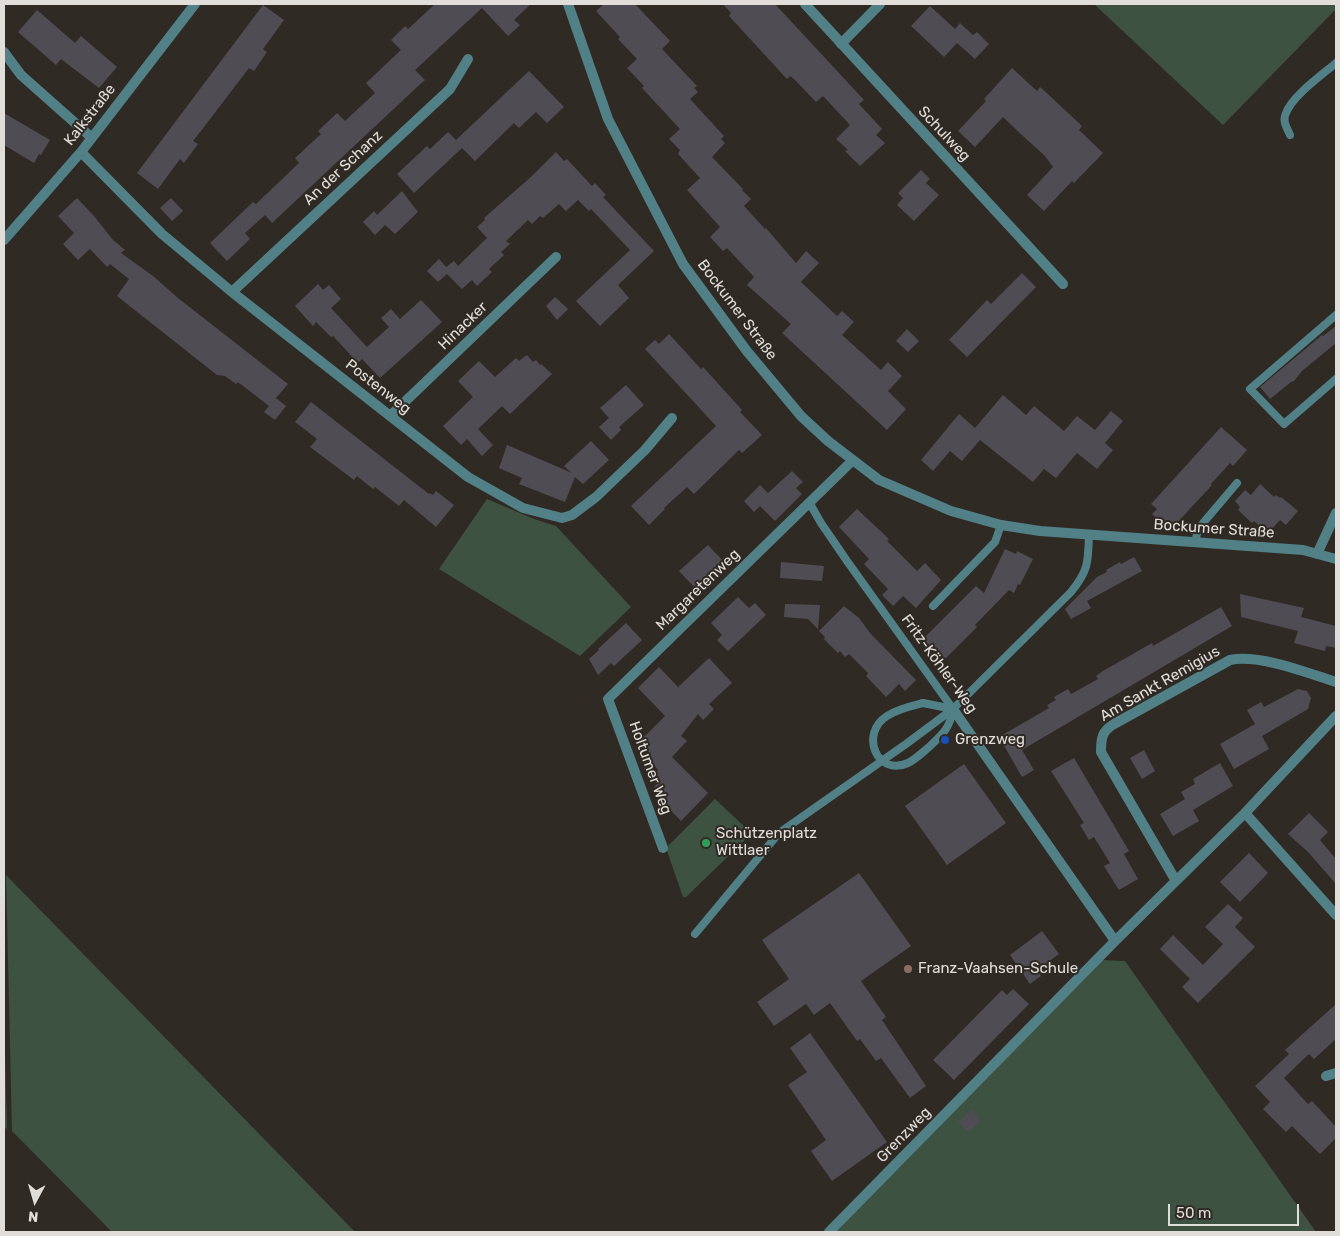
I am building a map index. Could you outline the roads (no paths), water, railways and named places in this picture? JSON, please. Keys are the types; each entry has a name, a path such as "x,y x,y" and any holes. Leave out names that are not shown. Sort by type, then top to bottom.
{"street":[{"name":"Kalkstraße","path":"4,240 81,152 195,4"},
{"name":"Bockumer Straße","path":"568,4 608,119 683,264 746,350 801,416 828,442 852,461 879,480 951,511 1000,526 1040,531 1303,550 1336,559"},
{"name":"Schulweg","path":"805,4 1063,284"},
{"path":"841,44 880,4"},
{"path":"4,52 21,75 92,138"},
{"name":"An der Schanz","path":"232,292 450,89 468,59"},
{"name":"Postenweg","path":"81,152 162,234 232,292 468,477 523,508 562,518 572,515 596,497 645,450 672,418"},
{"name":"Hinacker","path":"390,416 556,257"},
{"path":"809,502 852,461"},
{"name":"Margaretenweg","path":"608,699 809,502"},
{"path":"1317,554 1336,514"},
{"name":"Am Sankt Remigius","path":"1176,881 1101,752 1102,734 1107,728 1230,660 1250,658 1306,672 1336,682"},
{"name":"Holtumer Weg","path":"608,699 663,848"},
{"name":"Fritz-Köhler-Weg","path":"949,704 1115,941"},
{"name":"Grenzweg","path":"829,1232 1115,941 1245,813 1336,716"},
{"path":"1245,813 1336,915"}],"lane":[{"path":"1290,135 1284,122 1286,112 1300,93 1336,63"},
{"path":"1336,315 1250,389 1284,424 1336,379"},
{"path":"1195,543 1198,529 1237,483"},
{"name":"Fritz-Köhler-Weg","path":"809,502 820,523 949,704"},
{"path":"932,606 995,542 1000,526"},
{"path":"695,934 779,833 882,761 949,704 1071,592 1084,575 1089,534"},
{"path":"923,703 949,704 950,723 942,735 918,757 907,764 895,766 882,761 877,756 872,743 874,729 886,716 903,708 923,703"}],"place":[{"name":"Grenzweg","path":"945,740"},
{"name":"Schützenplatz Wittlaer","path":"706,843"},
{"name":"Franz-Vaahsen-Schule","path":"908,969"}]}
